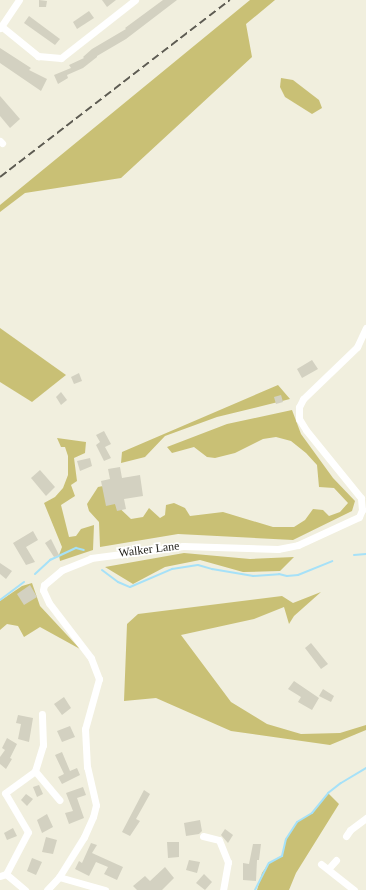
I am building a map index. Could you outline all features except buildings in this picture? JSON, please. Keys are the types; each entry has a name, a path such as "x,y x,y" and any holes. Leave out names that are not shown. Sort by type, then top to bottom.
{"street":[{"path":"19,0 1,27 38,56 61,58 126,3 135,0"},
{"name":"Walker Lane","path":"47,890 59,877 84,837 93,818 96,805 87,767 85,729 99,679 92,658 49,603 43,590 44,585 62,570 91,558 183,546 278,549 298,545 359,517 362,510 361,498 306,430 299,419 299,407 303,399 357,347 366,328"},
{"path":"25,890 3,875 28,832 3,793 35,770 43,745 42,714"},
{"path":"35,770 60,800"},
{"path":"346,836 350,830 366,818"},
{"path":"203,836 219,840 228,862 223,890"},
{"path":"328,869 336,860"},
{"path":"320,864 354,890"},
{"path":"59,877 105,890"}],"shaded area":[{"path":"250,0 275,0 246,24 252,57 121,178 25,193 0,212 0,205"},
{"path":"281,78 293,80 319,100 322,108 312,114 285,97 280,87"},
{"path":"0,328 66,375 32,402 0,382"},
{"path":"278,385 290,399 217,417 165,436 145,457 121,463 122,452"},
{"path":"292,410 301,434 333,478 355,501 352,511 293,540 178,534 100,547 99,522 89,511 87,504 98,487 103,486 113,502 131,519 143,517 149,508 160,518 165,515 166,505 174,503 185,508 190,516 223,512 273,527 294,527 305,520 313,509 323,510 329,516 340,512 348,503 334,488 319,487 317,465 306,453 291,441 276,437 263,439 235,453 215,458 207,457 194,447 172,453 167,447 227,424"},
{"path":"57,438 86,442 85,453 74,458 77,481 71,485 75,496 61,505 69,537 76,536 81,529 94,525 93,550 60,561 59,555 62,547 44,503 55,497 63,488 68,475 68,456 65,447 61,447"},
{"path":"184,553 250,559 294,557 280,571 243,572 200,560 165,567 133,584 105,567"},
{"path":"32,583 40,606 80,649 40,627 24,637 18,626 7,624 0,630 0,601 22,586"},
{"path":"321,592 294,616 289,624 284,607 254,619 181,635 231,702 267,724 301,734 340,733 366,725 366,730 330,745 231,731 156,698 124,701 127,624 138,614 282,596 293,603"},
{"path":"328,793 339,804 296,873 289,890 257,890 262,873 269,863 282,856 286,839 297,822 312,813"}],"waterway":[{"path":"35,574 50,560 76,548 84,550"},
{"path":"354,555 366,554"},
{"path":"102,570 118,582 130,587 172,569 198,565 253,576 279,574 287,576 298,575 332,561"},
{"path":"0,600 24,582"},
{"path":"255,890 269,863 282,856 286,839 297,822 312,813 328,793 341,783 366,768"}],"railway":[{"path":"0,177 230,0"}]}
